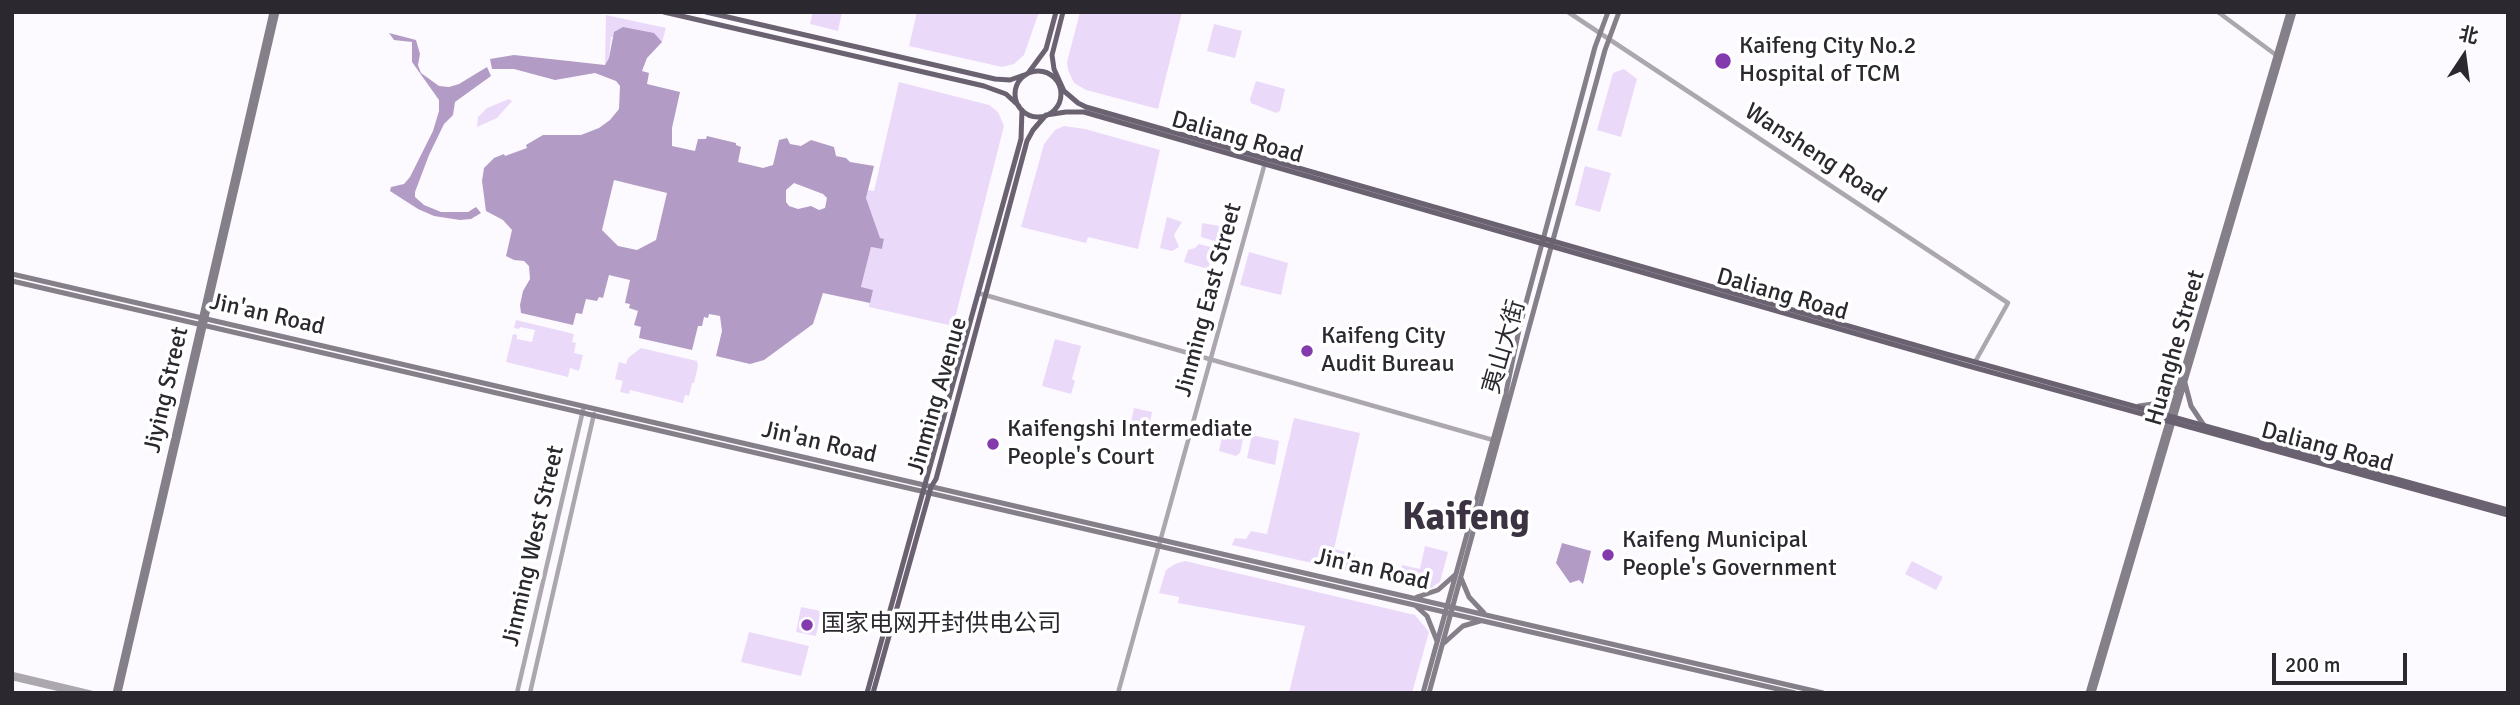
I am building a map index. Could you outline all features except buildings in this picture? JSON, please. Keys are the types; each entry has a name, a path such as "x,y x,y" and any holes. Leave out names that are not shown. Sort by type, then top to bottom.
{"main road":[{"name":"Jiying Street","path":"117,693 274,12"},
{"path":"664,12 984,86 1006,94 1020,108 1035,117 1046,115 1059,103 1061,91 1052,55 1063,12"},
{"path":"706,12 995,79 1010,80 1034,71 1046,72 1058,82"},
{"path":"1020,108 1015,88 1034,68 1046,49 1056,12"},
{"name":"夷山大街","path":"1458,576 1543,241 1599,34 1608,12"},
{"name":"夷山大街","path":"1426,693 1608,40 1619,12"},
{"name":"Huanghe Street","path":"2090,693 2276,55 2291,12"},
{"name":"Huanghe Street","path":"2182,379 2291,12"},
{"name":"Daliang Road","path":"1058,82 1068,96 1086,107 1265,161 2508,515"},
{"name":"Jinming Avenue","path":"873,693 1021,139 1020,108"},
{"name":"Daliang Road","path":"1046,115 1084,113 1265,161"},
{"name":"Jinming Avenue","path":"981,294 1027,141 1046,115"},
{"name":"Daliang Road","path":"1552,244 2134,407 2171,420 2508,510"},
{"name":"Jin'an Road","path":"12,274 203,322"},
{"name":"Jin'an Road","path":"12,281 203,322 1823,693"},
{"path":"2134,407 2163,401 2182,379"},
{"path":"2182,379 2191,406 2205,427"},
{"name":"Jinming Avenue","path":"867,693 927,489"},
{"path":"1458,576 1469,597 1486,617 1463,626 1440,644 1427,617 1415,601 1458,576"},
{"name":"Jin'an Road","path":"1486,617 1795,693"}],"street":[{"name":"Wansheng Road","path":"1567,12 2008,303 1975,362"},
{"path":"2218,12 2276,55"},
{"name":"Jinming East Street","path":"1118,693 1265,161"},
{"path":"981,294 1493,440"},
{"name":"Jinming West Street","path":"517,693 583,410"},
{"name":"Jinming West Street","path":"530,693 595,412"},
{"path":"12,676 76,693"},
{"path":"12,676 92,693"}],"shaded area":[{"path":"813,12 842,12 838,31 810,24"},
{"path":"917,12 1039,12 1024,55 1014,64 1002,67 909,46"},
{"path":"1080,12 1182,12 1158,109 1086,90 1074,83 1067,62"},
{"path":"606,15 666,28 662,42 655,37 611,37 609,58 605,65"},
{"path":"1214,24 1242,31 1235,58 1207,51"},
{"path":"623,27 654,33 662,42 647,58 642,71 649,73 647,84 680,92 672,128 672,146 695,151 698,139 706,139 707,136 736,143 741,147 738,162 763,168 773,165 779,140 787,138 790,144 801,146 811,140 834,147 836,156 846,158 850,162 874,166 866,198 880,238 884,239 882,249 871,247 861,287 873,290 870,303 823,293 813,324 764,360 750,364 716,356 722,331 720,316 709,314 708,318 704,317 702,326 698,326 692,350 639,338 641,327 634,325 638,311 629,308 630,304 625,303 630,280 609,275 603,298 599,297 597,301 586,299 582,314 576,313 573,325 521,313 523,291 530,279 529,266 524,261 506,256 512,230 503,220 486,211 482,181 484,168 494,158 527,148 526,145 543,135 581,135 599,128 619,109 620,86 616,81 595,73 555,80 514,69 492,69 490,59 514,55 605,65 614,32","holes":["614,180 667,193 656,240 637,250 618,246 602,230","794,183 823,194 827,198 825,208 819,210 811,206 798,209 789,206 786,202 786,190"]},
{"path":"389,33 416,40 421,73 439,86 459,84 487,67 491,76 455,102 453,115 444,124 415,192 415,197 424,205 441,212 468,212 476,207 481,213 471,219 434,216 390,191 391,187 404,184 410,177 433,131 439,100 412,62 412,42 394,40"},
{"path":"1624,69 1637,79 1621,137 1597,130 1613,73"},
{"path":"1256,81 1285,89 1280,111 1276,113 1251,103"},
{"path":"899,82 989,105 998,112 1004,126 953,326 869,307 872,290 861,288 871,247 882,249 884,240 880,239 866,198 868,190 874,191"},
{"path":"509,99 512,101 497,118 477,127 478,117 487,108"},
{"path":"1064,126 1085,129 1160,150 1138,249 1088,237 1086,243 1021,227 1044,144 1055,130"},
{"path":"1585,166 1611,173 1600,212 1575,205"},
{"path":"1167,217 1182,222 1174,235 1179,247 1172,251 1160,248"},
{"path":"1202,223 1236,229 1233,240 1226,238 1224,244 1201,237"},
{"path":"1199,244 1214,248 1208,269 1184,262 1188,250"},
{"path":"1249,252 1288,263 1281,295 1240,285"},
{"path":"516,320 574,334 574,353 583,355 579,371 570,368 568,377 506,362 513,334 517,335 517,339 532,342 535,330 514,328"},
{"path":"1055,339 1081,346 1071,394 1042,386"},
{"path":"641,348 697,361 694,383 689,396 685,395 683,403 630,390 629,394 620,392 623,381 615,379 619,362 626,364 628,358"},
{"path":"1134,408 1152,412 1148,431 1130,427"},
{"path":"1294,418 1360,433 1334,549 1355,554 1352,568 1371,573 1370,576 1232,545 1235,538 1246,539 1251,531 1267,534"},
{"path":"1224,428 1244,434 1240,453 1236,456 1219,451"},
{"path":"1252,435 1279,441 1275,465 1247,458"},
{"path":"1562,543 1591,551 1583,584 1579,580 1570,583 1556,563"},
{"path":"1425,546 1448,552 1440,582 1426,591 1398,584 1402,565 1420,569"},
{"path":"1185,561 1415,615 1429,632 1412,693 1289,693 1305,626 1178,603 1179,597 1159,593 1166,570"},
{"path":"1912,561 1943,577 1936,590 1905,574"},
{"path":"801,607 821,611 816,636 796,632"},
{"path":"749,632 809,646 801,676 741,662"}],"place":[{"name":"Kaifeng City No.2 Hospital of TCM","path":"1723,61"},
{"name":"Kaifeng City Audit Bureau","path":"1307,351"},
{"name":"Kaifengshi Intermediate People's Court","path":"993,444"},
{"name":"Kaifeng Municipal People's Government","path":"1608,555"},
{"name":"国家电网开封供电公司","path":"807,625"}],"district":[{"name":"Kaifeng","path":"1466,519"}]}
